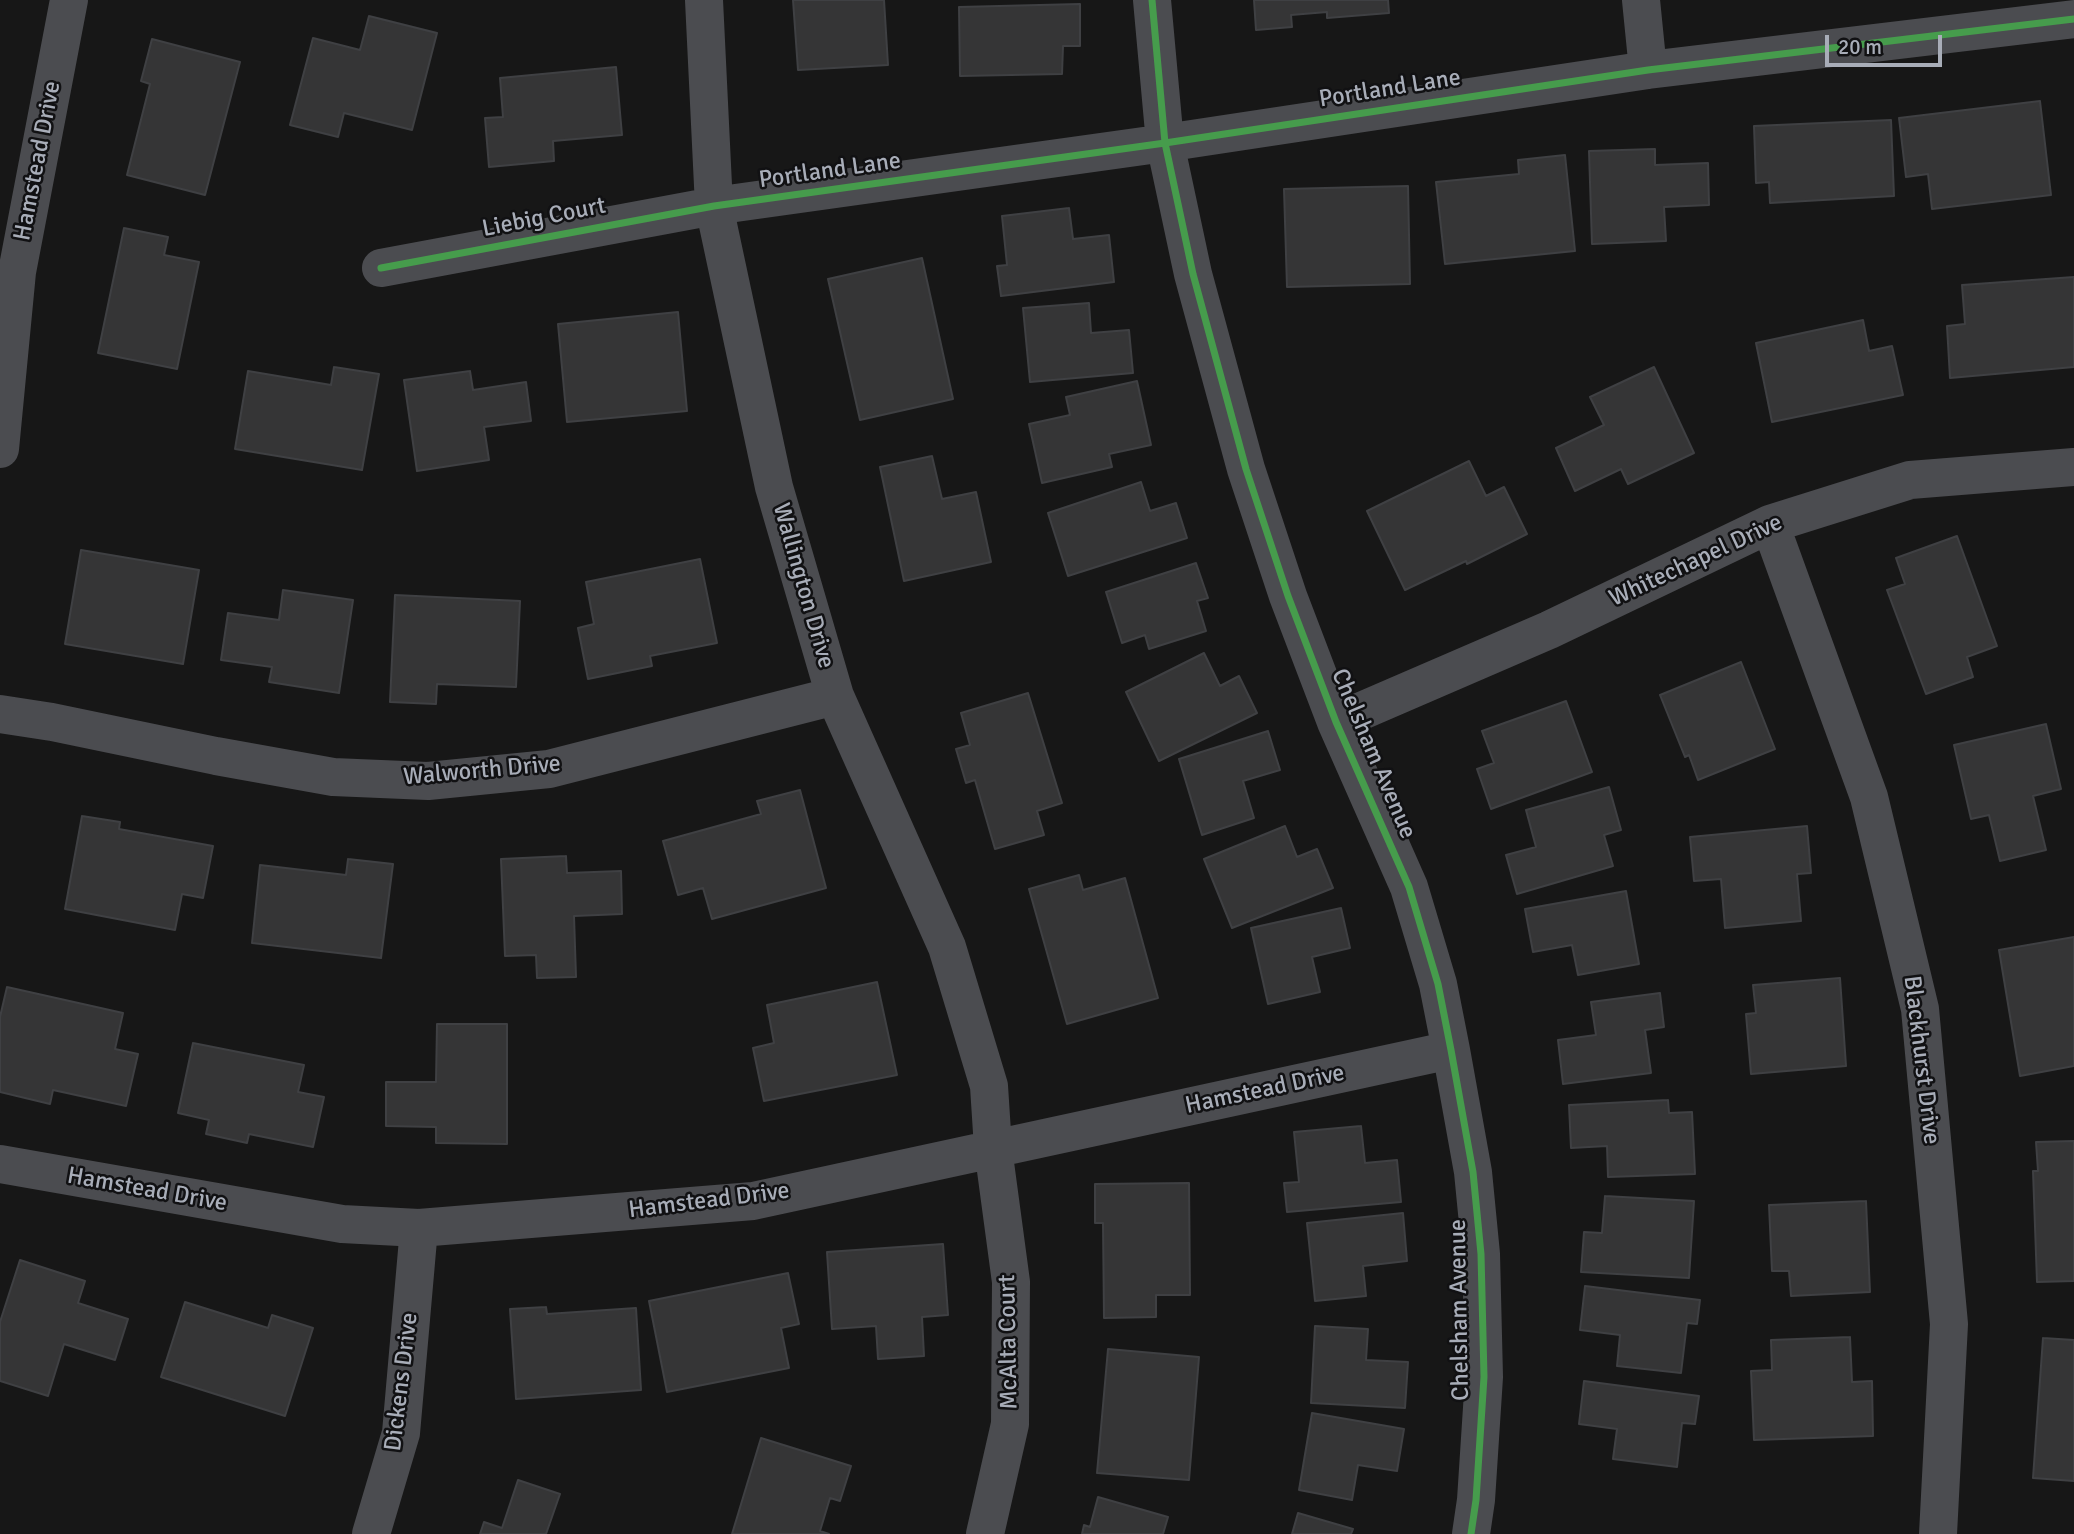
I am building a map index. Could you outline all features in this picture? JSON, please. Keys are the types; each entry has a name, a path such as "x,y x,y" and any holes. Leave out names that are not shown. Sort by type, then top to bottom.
{"street":[{"name":"Hamstead Drive","path":"0,449 17,272 69,0"},
{"name":"Wallington Drive","path":"704,0 714,206 774,487 835,696 947,947 989,1086 993,1148"},
{"name":"Chelsham Avenue","path":"1152,0 1165,143 1193,274 1246,469 1288,596 1336,722 1409,887 1438,984 1473,1172 1481,1254 1484,1377 1476,1500 1471,1534"},
{"path":"1642,0 1648,70"},
{"name":"Portland Lane","path":"714,206 1165,143 1648,70 2074,19"},
{"name":"Liebig Court","path":"382,268 714,206"},
{"name":"Whitechapel Drive","path":"1336,722 1549,631 1770,524 1910,480 2074,467"},
{"name":"Blackhurst Drive","path":"1770,524 1869,797 1920,1009 1949,1324 1938,1534"},
{"name":"Walworth Drive","path":"0,714 333,777 428,780 548,769 835,696"},
{"name":"Hamstead Drive","path":"0,1164 341,1224 419,1228 753,1201 1451,1050"},
{"name":"McAlta Court","path":"985,1534 1010,1424 1011,1282 993,1148"},
{"name":"Dickens Drive","path":"370,1534 401,1433 419,1228"}],"building":[{"path":"793,0 884,0 888,65 798,70"},
{"path":"1254,0 1388,0 1389,13 1327,18 1327,12 1291,15 1292,27 1256,30"},
{"path":"1080,4 1080,46 1063,46 1062,74 960,76 959,7"},
{"path":"369,16 437,33 412,130 344,113 338,137 290,125 313,38 360,50"},
{"path":"152,39 240,62 205,195 127,175 150,84 141,81"},
{"path":"616,67 622,135 553,141 554,161 489,167 485,118 503,117 500,78"},
{"path":"2040,101 2051,195 1932,209 1928,174 1906,177 1899,118"},
{"path":"1891,120 1894,196 1770,203 1769,182 1756,183 1754,126"},
{"path":"1655,149 1655,165 1708,163 1709,205 1664,207 1666,241 1592,244 1589,151"},
{"path":"1565,155 1575,251 1445,264 1436,182 1519,174 1518,160"},
{"path":"1408,186 1410,284 1287,287 1284,189"},
{"path":"1069,208 1073,239 1109,235 1114,282 1001,296 997,266 1007,265 1002,216"},
{"path":"124,228 168,237 164,255 199,262 177,369 98,353"},
{"path":"922,258 953,399 860,420 828,279"},
{"path":"2074,277 2074,367 1950,378 1947,326 1965,324 1962,285"},
{"path":"1089,303 1091,333 1129,330 1133,373 1030,382 1023,308"},
{"path":"678,312 687,411 567,422 558,324"},
{"path":"1863,320 1869,351 1892,346 1903,395 1772,422 1756,343"},
{"path":"334,367 379,374 362,470 235,449 248,371 331,385"},
{"path":"1654,367 1694,453 1628,484 1621,469 1575,491 1556,448 1604,425 1590,397"},
{"path":"470,371 473,390 526,382 531,421 484,427 489,460 417,471 404,380"},
{"path":"1137,381 1151,445 1109,454 1112,467 1042,483 1029,424 1070,415 1066,397"},
{"path":"932,456 942,499 976,492 991,562 904,581 880,467"},
{"path":"1469,461 1486,496 1504,487 1527,534 1467,564 1466,561 1405,590 1367,511"},
{"path":"1141,482 1150,511 1176,503 1187,538 1068,576 1048,513"},
{"path":"1957,536 1997,646 1967,657 1973,677 1926,694 1887,590 1905,584 1896,558"},
{"path":"81,550 199,570 183,664 65,644"},
{"path":"700,559 717,643 650,656 652,666 588,679 578,628 594,624 586,582"},
{"path":"1196,563 1208,598 1197,601 1206,631 1149,649 1145,635 1122,643 1106,592"},
{"path":"283,590 353,600 339,693 269,682 272,667 221,660 228,613 279,620"},
{"path":"395,595 520,601 516,687 437,684 436,704 390,702"},
{"path":"1204,653 1220,686 1239,676 1257,713 1159,761 1126,692"},
{"path":"1741,662 1775,749 1698,780 1689,755 1685,757 1660,695"},
{"path":"1028,693 1062,803 1037,811 1044,835 995,849 975,780 966,783 956,749 970,745 961,713"},
{"path":"1566,701 1592,772 1491,809 1477,769 1494,763 1482,731"},
{"path":"2046,724 2061,789 2033,796 2046,850 2000,861 1989,815 1971,819 1954,745"},
{"path":"1268,731 1280,770 1243,781 1254,818 1202,835 1179,759"},
{"path":"1609,787 1621,830 1604,835 1613,866 1517,894 1506,855 1536,847 1526,810"},
{"path":"800,790 826,888 712,919 703,888 678,895 663,841 761,814 757,801"},
{"path":"82,816 120,822 119,829 213,846 203,898 182,894 175,930 65,909"},
{"path":"1285,826 1297,857 1317,849 1333,888 1232,928 1204,859"},
{"path":"1807,826 1811,873 1797,874 1801,921 1725,928 1721,879 1694,881 1690,837"},
{"path":"566,856 567,873 621,871 622,914 574,916 576,977 537,978 536,955 505,956 501,859"},
{"path":"348,859 393,864 381,958 252,943 260,865 346,875"},
{"path":"1079,875 1083,890 1125,878 1158,998 1067,1024 1029,889"},
{"path":"1626,891 1639,964 1578,975 1572,945 1533,952 1525,909"},
{"path":"1341,908 1350,948 1312,957 1320,992 1268,1004 1251,928"},
{"path":"2074,937 2074,1066 2020,1076 1999,950"},
{"path":"1840,978 1846,1066 1751,1074 1746,1014 1756,1013 1753,985"},
{"path":"877,982 897,1075 764,1101 753,1048 774,1043 767,1005"},
{"path":"7,987 123,1013 115,1049 138,1054 126,1106 53,1090 50,1104 0,1092 0,1017"},
{"path":"1660,993 1664,1027 1645,1030 1651,1073 1563,1084 1558,1040 1596,1035 1591,1002"},
{"path":"437,1024 507,1024 507,1144 436,1143 436,1127 386,1126 386,1082 436,1082"},
{"path":"193,1043 304,1065 298,1092 324,1097 313,1147 249,1134 247,1143 206,1134 209,1120 178,1113"},
{"path":"1668,1100 1669,1113 1692,1112 1695,1174 1608,1177 1607,1146 1571,1148 1569,1105"},
{"path":"1361,1126 1365,1163 1397,1160 1401,1202 1287,1212 1284,1183 1299,1182 1294,1132"},
{"path":"2074,1141 2074,1281 2037,1282 2033,1171 2038,1171 2036,1142"},
{"path":"1189,1183 1190,1295 1156,1295 1156,1317 1104,1318 1103,1223 1095,1223 1095,1184"},
{"path":"1605,1196 1694,1201 1689,1278 1581,1272 1584,1232 1602,1233"},
{"path":"1866,1201 1870,1292 1791,1296 1789,1271 1772,1271 1769,1205"},
{"path":"1403,1213 1407,1261 1363,1266 1366,1296 1315,1301 1307,1223"},
{"path":"943,1244 948,1315 922,1317 924,1356 878,1359 876,1326 832,1329 827,1252"},
{"path":"20,1260 85,1281 78,1303 128,1319 115,1360 64,1344 48,1396 0,1381 0,1322"},
{"path":"788,1273 799,1324 781,1328 789,1368 667,1392 649,1301"},
{"path":"1585,1286 1700,1300 1697,1324 1687,1323 1681,1373 1617,1366 1620,1335 1580,1330"},
{"path":"185,1302 268,1328 272,1315 313,1328 285,1416 161,1377"},
{"path":"546,1307 547,1314 636,1308 641,1390 516,1399 510,1309"},
{"path":"1315,1326 1368,1329 1366,1360 1408,1362 1405,1408 1311,1403"},
{"path":"1850,1337 1852,1382 1872,1381 1873,1436 1754,1440 1751,1371 1772,1370 1771,1340"},
{"path":"2043,1338 2074,1340 2074,1481 2033,1478"},
{"path":"1108,1349 1199,1357 1189,1480 1097,1473"},
{"path":"1584,1381 1699,1396 1695,1424 1682,1423 1677,1467 1613,1459 1617,1429 1579,1424"},
{"path":"1312,1413 1404,1429 1397,1471 1358,1465 1352,1500 1299,1490"},
{"path":"761,1438 851,1466 840,1501 830,1498 820,1531 829,1534 732,1534"},
{"path":"518,1480 560,1494 546,1534 480,1534 484,1522 502,1528"},
{"path":"1098,1497 1168,1517 1163,1534 1082,1534 1084,1525 1090,1527"},
{"path":"1298,1513 1353,1529 1351,1534 1292,1534"}],"cycle path":[{"path":"1152,0 1165,143 1193,274 1246,469 1288,596 1336,722 1409,887 1438,984 1473,1172 1481,1254 1484,1377 1476,1500 1471,1534"},
{"path":"381,268 714,206 1165,143 1648,70 2074,19"}]}
